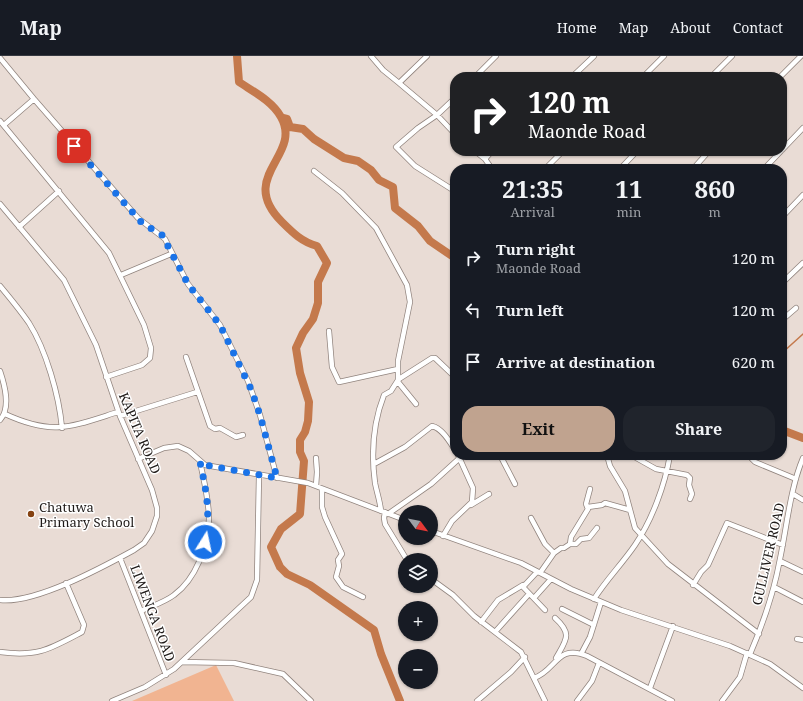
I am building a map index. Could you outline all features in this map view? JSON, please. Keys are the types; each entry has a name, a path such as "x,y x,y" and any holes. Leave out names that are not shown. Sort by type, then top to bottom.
{"street":[{"path":"371,56 383,70 437,115 450,129"},
{"path":"399,83 427,56"},
{"path":"480,72 496,56"},
{"path":"577,72 594,56"},
{"path":"648,72 664,56"},
{"path":"716,72 732,56"},
{"path":"785,72 802,56"},
{"path":"0,58 142,223 162,235 171,254 198,299 220,325 248,381 260,415 277,478"},
{"path":"4,125 34,99"},
{"path":"450,103 396,148 415,166 450,188"},
{"path":"0,120 101,242 121,275 144,325 151,354 146,362 142,365 106,377"},
{"path":"787,146 803,128"},
{"path":"481,156 488,164"},
{"path":"550,164 558,156"},
{"path":"625,164 632,156"},
{"path":"697,164 705,156"},
{"path":"769,164 777,156"},
{"path":"314,172 338,189 376,228 407,285 410,302 398,369 398,380 416,404"},
{"path":"19,227 59,192"},
{"path":"787,212 803,195"},
{"name":"KAPITA ROAD","path":"0,204 67,284 96,345 119,414 155,500 157,516 152,531 144,543 120,558 66,583 30,597 12,601 0,600"},
{"path":"121,275 171,254"},
{"path":"787,278 803,262"},
{"path":"0,286 24,316 39,343 57,400 62,428"},
{"path":"787,316 796,308"},
{"path":"329,331 332,367 339,382 398,369"},
{"path":"186,357 210,426 215,429 220,428 236,437 242,434"},
{"path":"403,553 385,524 385,512 375,484 373,443 379,409 384,395 391,391 398,380 432,358 435,358 450,372"},
{"path":"0,371 5,393 5,414 0,420"},
{"path":"5,414 33,425 62,428 197,392"},
{"path":"374,464 400,450 432,426 442,433 450,443"},
{"path":"138,459 164,448 174,446 187,449 205,465 308,483 398,517"},
{"path":"316,458 318,472 316,486"},
{"name":"GULLIVER ROAD","path":"722,701 740,676 759,634 774,588 796,479 803,458"},
{"path":"385,512 426,487 456,460"},
{"path":"462,460 473,488 471,505"},
{"path":"503,460 515,484"},
{"path":"608,460 610,466 624,487 634,526 663,560 693,585 759,634"},
{"path":"639,460 649,466 667,472 687,475 690,478 689,485 692,494 690,499"},
{"path":"594,599 642,534 659,498 669,460"},
{"path":"753,460 796,479"},
{"path":"141,611 174,595 183,586 196,567 205,542 209,520 208,499 200,462"},
{"path":"112,701 145,687 166,675 246,602 254,591 257,580 258,475"},
{"path":"322,488 322,507 325,517 342,554 338,560 339,566 336,578 343,587 363,597"},
{"path":"570,544 571,537 585,517 588,507 586,504 590,490"},
{"path":"443,536 452,521 471,505 489,494"},
{"path":"793,494 803,500"},
{"path":"588,507 602,505 605,503 630,510"},
{"path":"531,518 545,544 554,553"},
{"path":"693,585 701,572 708,565 727,523 783,545"},
{"path":"481,622 498,600 523,585 539,572 554,553 570,544 576,544 581,539 589,538 597,528"},
{"path":"438,534 513,560 594,599 635,616 708,637 749,654 770,664 803,688"},
{"name":"LIWENGA ROAD","path":"120,558 166,675"},
{"path":"780,561 803,572"},
{"path":"534,598 552,579"},
{"path":"0,652 18,654 50,650 82,632 84,625 66,583"},
{"path":"438,584 457,598 481,622 521,652 545,701"},
{"path":"523,585 523,588 545,610"},
{"path":"774,588 803,602"},
{"path":"495,632 529,594"},
{"path":"582,654 590,638 601,602"},
{"path":"562,608 594,624"},
{"path":"534,678 545,673 556,659 565,642 567,634 565,628 555,618"},
{"path":"650,688 673,626"},
{"path":"797,639 803,640"},
{"path":"556,659 566,654 582,654 650,688 671,701"},
{"path":"477,701 511,672 524,657"},
{"path":"182,662 234,663 283,674 311,701"},
{"path":"577,701 592,681 599,662"}],"shaded area":[{"path":"216,665 234,701 132,701"}],"waterway":[{"path":"237,56 239,82 273,106 281,117 285,131 284,143 267,179 266,192 270,206 282,222 302,240 317,246 327,263 318,282 318,303 313,319 303,333 296,348 300,373 309,402 308,421 305,432 300,440 300,452 304,461 300,514 281,529 271,547 280,567 287,574 310,585 374,630 381,654 400,701"},
{"path":"283,118 287,119 290,127 303,129 314,139 344,158 358,161 371,170 379,180 393,187 395,208 418,226 430,241 450,255"},
{"path":"787,348 803,334"},
{"path":"787,432 803,438"}],"place":[{"name":"Chatuwa Primary School","path":"31,514"}],"route":[{"path":"74,146 142,223 146,227 162,235 165,239 171,254 183,272 188,284 198,299 220,325 248,381 260,415 277,478 205,465 200,462 208,499 209,520 205,542"}]}
